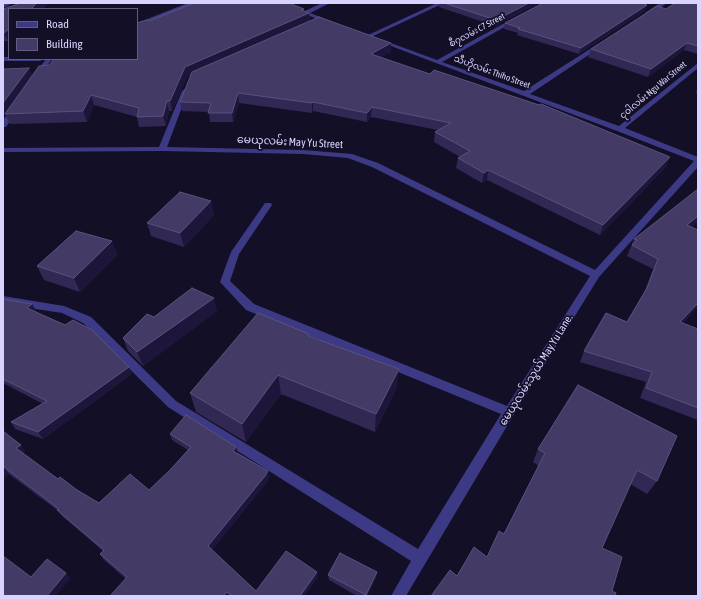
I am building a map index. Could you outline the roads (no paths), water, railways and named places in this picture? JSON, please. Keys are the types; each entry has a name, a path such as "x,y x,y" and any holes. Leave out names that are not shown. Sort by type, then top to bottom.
{"street":[{"path":"3,6 10,3"},
{"path":"138,25 193,3"},
{"path":"279,3 336,24"},
{"path":"304,13 327,3"},
{"name":"သီဟိုလမ်း Thiho Street","path":"441,3 365,35 620,129 698,161"},
{"path":"644,16 664,3"},
{"name":"စီ၇လမ်း C7 Street","path":"437,62 519,18"},
{"path":"316,23 323,20"},
{"path":"525,94 604,42"},
{"path":"32,83 48,60"},
{"name":"ငုဝါလမ်း Ngu War Street","path":"620,129 698,65"},
{"path":"162,148 187,86"},
{"path":"3,125 20,101"},
{"name":"မေယုလမ်း May Yu Street","path":"3,150 162,148 303,152 350,156 375,165 596,275"},
{"name":"မေယုလမ်းသွယ် May Yu Lane.","path":"398,596 509,412 596,275 698,161"},
{"path":"268,204 234,254 225,282 250,307 509,412"},
{"path":"3,300 64,310 87,320 172,404 420,558"}]}
